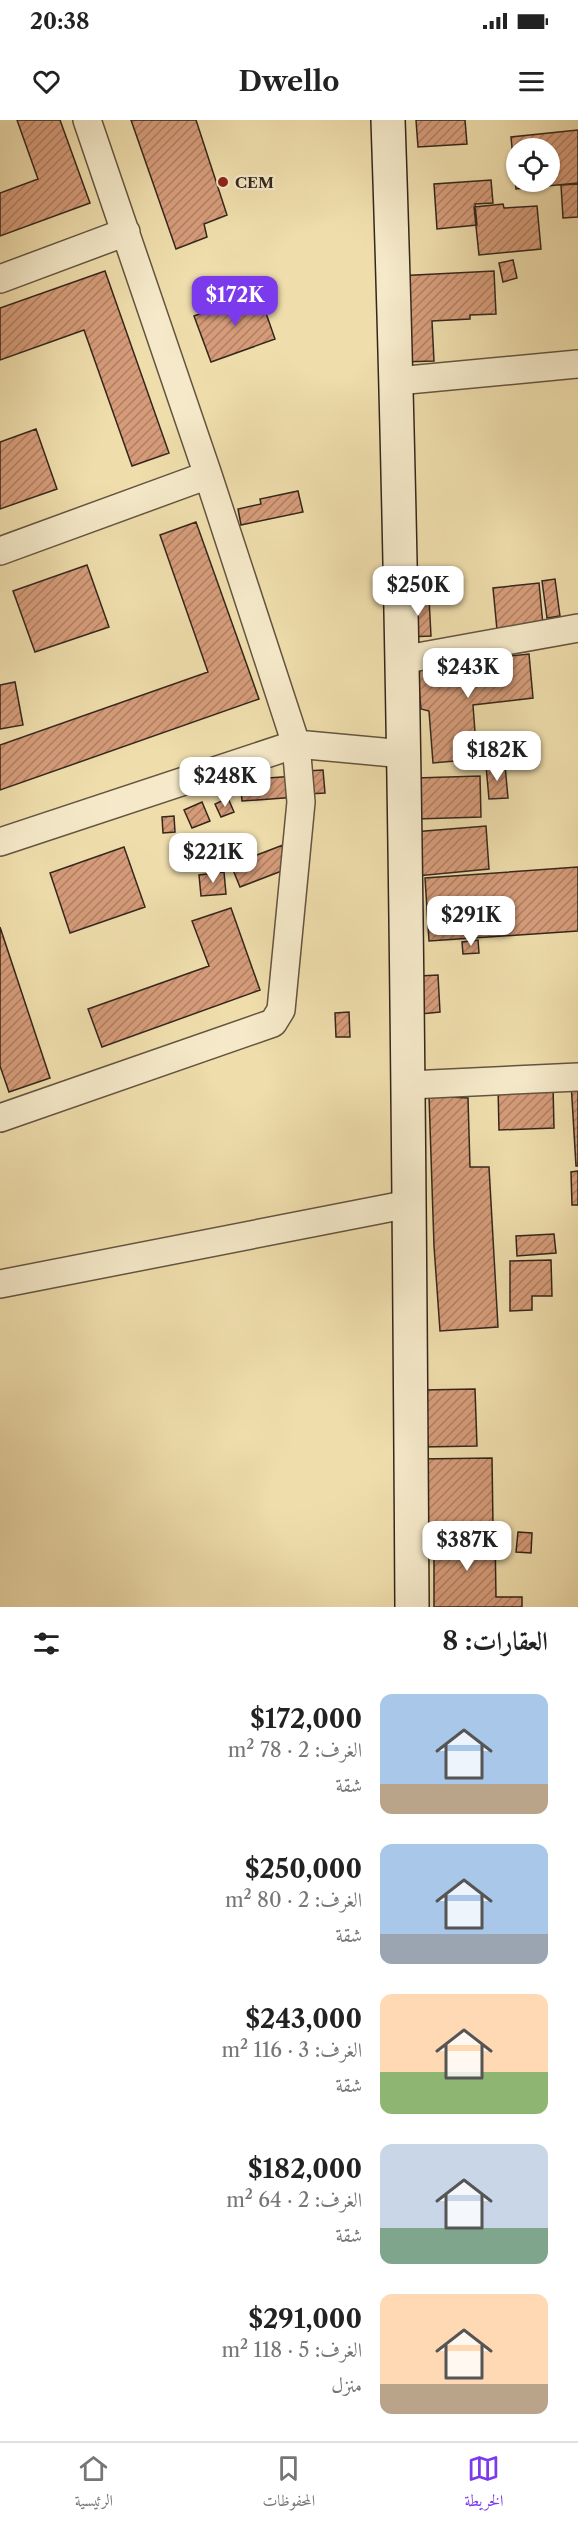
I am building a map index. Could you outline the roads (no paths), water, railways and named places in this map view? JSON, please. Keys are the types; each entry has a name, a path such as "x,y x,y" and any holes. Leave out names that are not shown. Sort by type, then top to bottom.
{"main road":[{"path":"388,120 397,381 404,753 409,1085 412,1607"}],"street":[{"path":"0,1118 268,1026 277,1019 281,1010 301,802 296,744 208,475 87,120"},
{"path":"0,279 126,232"},
{"path":"397,381 578,364"},
{"path":"0,551 208,475"},
{"path":"401,660 578,627"},
{"path":"0,842 296,744 404,753"},
{"path":"409,1085 578,1077"},
{"path":"0,1284 409,1204"}],"place":[{"name":"CEM","path":"223,182"}]}
